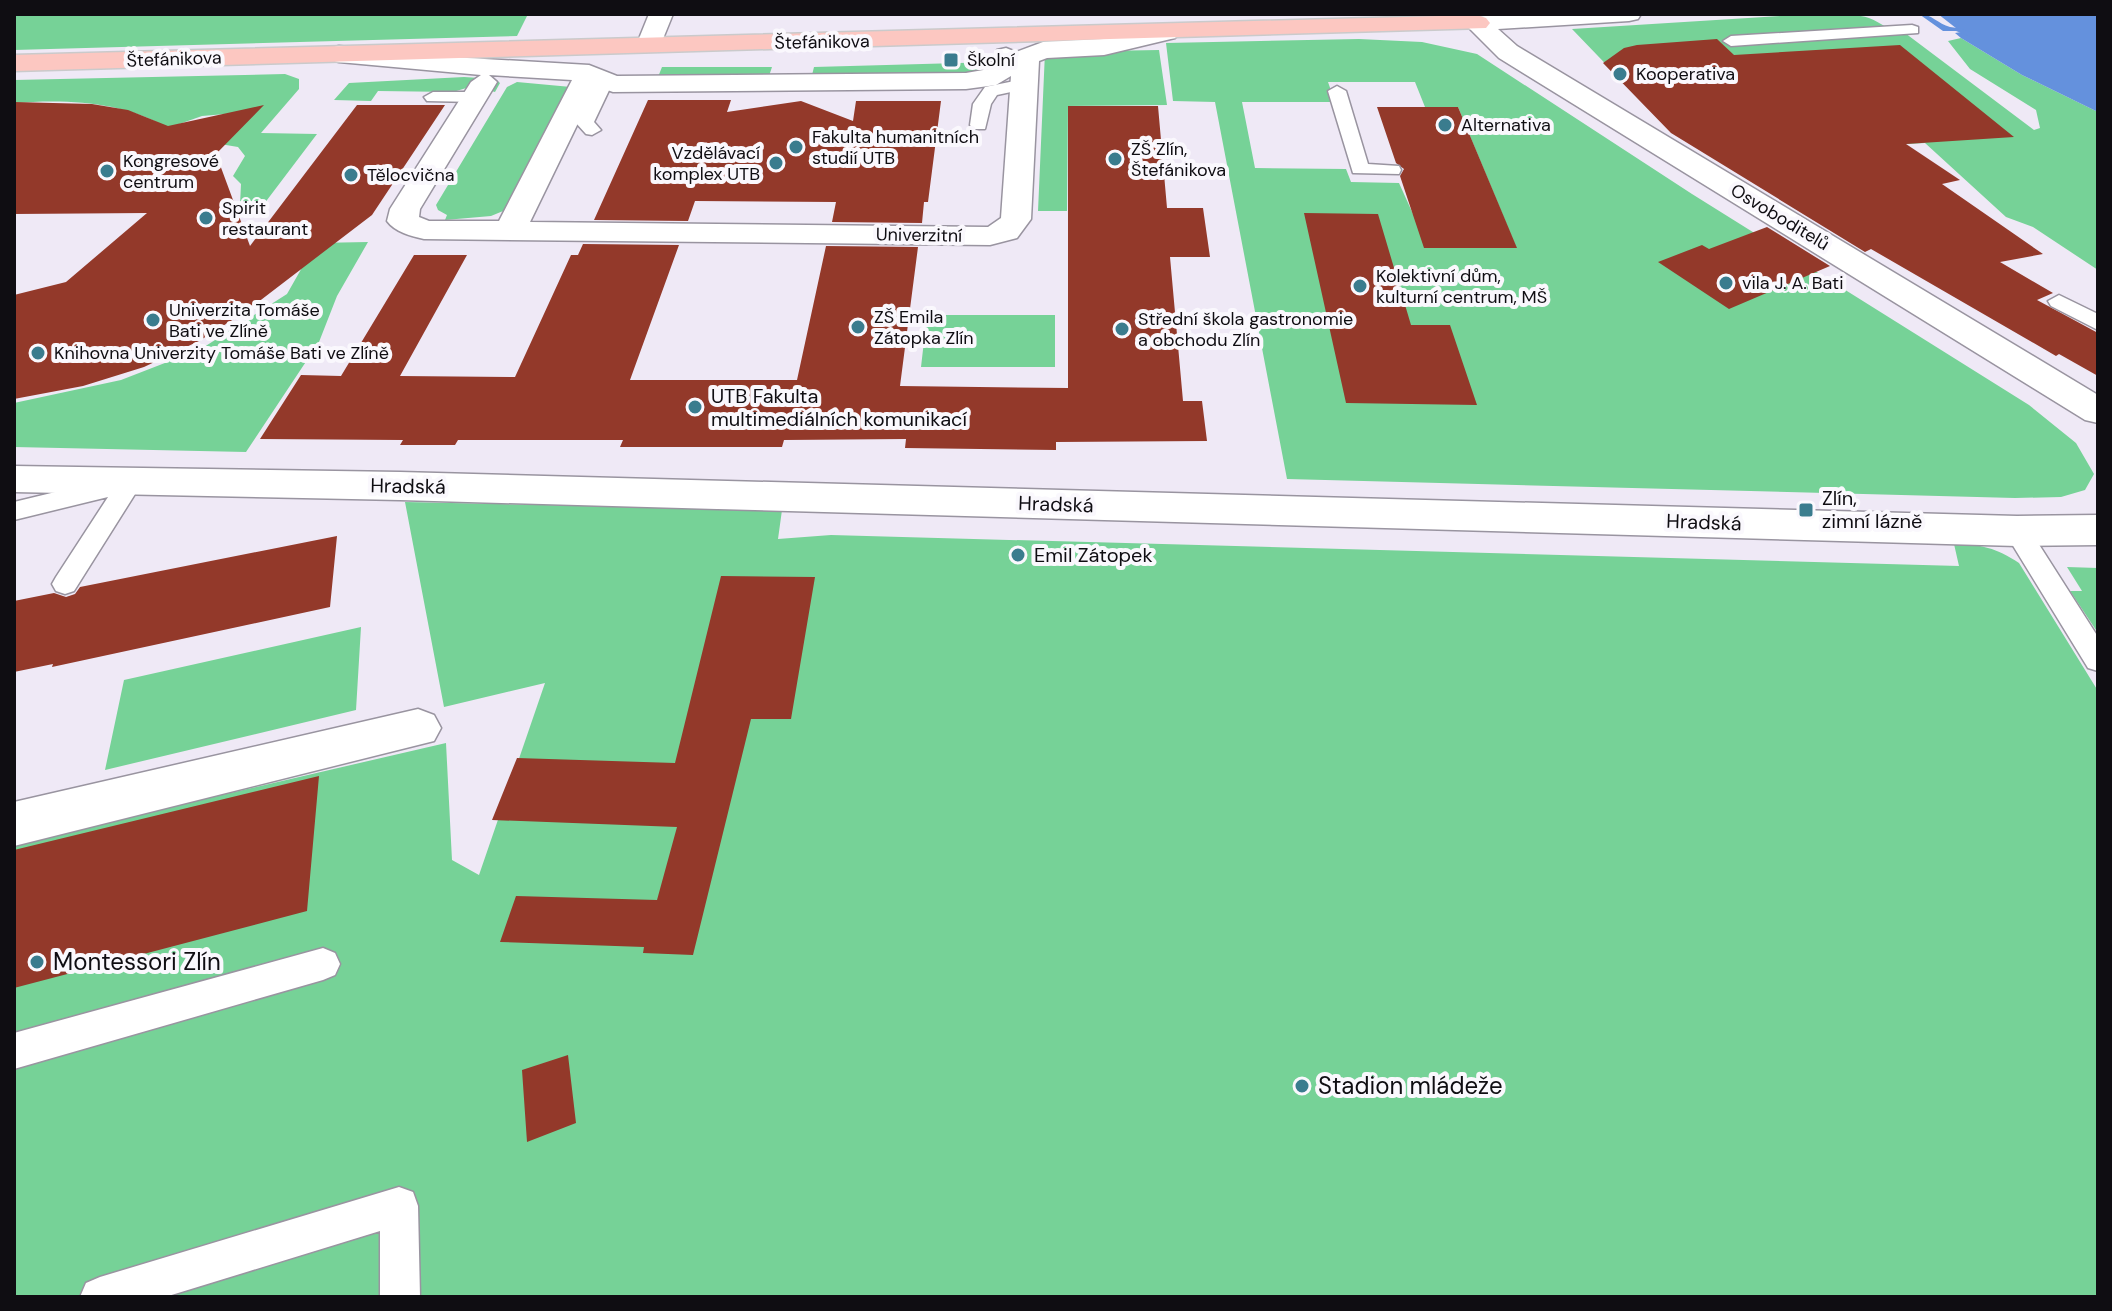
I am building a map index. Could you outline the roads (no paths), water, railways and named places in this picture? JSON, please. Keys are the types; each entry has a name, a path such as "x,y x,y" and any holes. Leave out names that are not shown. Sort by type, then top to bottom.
{"main road":[{"name":"Štefánikova","path":"14,63 1166,33 1473,19"}],"street":[{"path":"649,46 661,14"},
{"name":"Štefánikova","path":"1473,19 1629,14"},
{"name":"Osvoboditelů","path":"1473,19 1508,52 2098,411"},
{"name":"Univerzitní","path":"479,90 405,209 403,221 424,230 1000,234 1016,219 1026,57 1037,52 1104,47 1166,33"},
{"path":"339,54 594,76 613,84 966,81 1000,74 1005,69 1006,56"},
{"path":"510,231 594,76"},
{"name":"Hradská","path":"14,479 370,485 2017,531 2098,530"},
{"path":"14,824 418,728"}],"lane":[{"path":"1731,41 1912,30"},
{"path":"592,130 585,123 603,84 594,76"},
{"path":"979,125 982,104 991,91 1024,84"},
{"path":"433,97 479,90"},
{"path":"1337,91 1360,169 1392,170"},
{"path":"2059,301 2098,323"},
{"path":"14,511 130,483"},
{"path":"65,584 130,483"},
{"path":"2017,531 2098,660"},
{"path":"14,1051 323,964"},
{"path":"100,1297 399,1206 400,1297"}],"water":[{"path":"1938,14 2098,14 2098,112 2022,75 1961,38 1955,33 1961,32"}],"waterway":[{"path":"1923,14 1946,29 1957,29 1972,35"}],"place":[{"name":"Školní","path":"951,60"},
{"name":"Kooperativa","path":"1620,74"},
{"name":"Alternativa","path":"1445,125"},
{"name":"Fakulta humanitních studií UTB","path":"796,147"},
{"name":"ZŠ Zlín, Štefánikova","path":"1115,159"},
{"name":"Vzdělávací komplex UTB","path":"776,163"},
{"name":"Kongresové centrum","path":"107,171"},
{"name":"Tělocvična","path":"351,175"},
{"name":"Spirit restaurant","path":"206,218"},
{"name":"vila J. A. Bati","path":"1726,283"},
{"name":"Kolektivní dům, kulturní centrum, MŠ","path":"1360,286"},
{"name":"Univerzita Tomáše Bati ve Zlíně","path":"153,320"},
{"name":"ZŠ Emila Zátopka Zlín","path":"858,327"},
{"name":"Střední škola gastronomie a obchodu Zlín","path":"1122,329"},
{"name":"Knihovna Univerzity Tomáše Bati ve Zlíně","path":"38,353"},
{"name":"UTB Fakulta multimediálních komunikací","path":"695,407"},
{"name":"Zlín, zimní lázně","path":"1806,510"},
{"name":"Emil Zátopek","path":"1018,555"},
{"name":"Montessori Zlín","path":"37,962"},
{"name":"Stadion mládeže","path":"1302,1086"}]}
